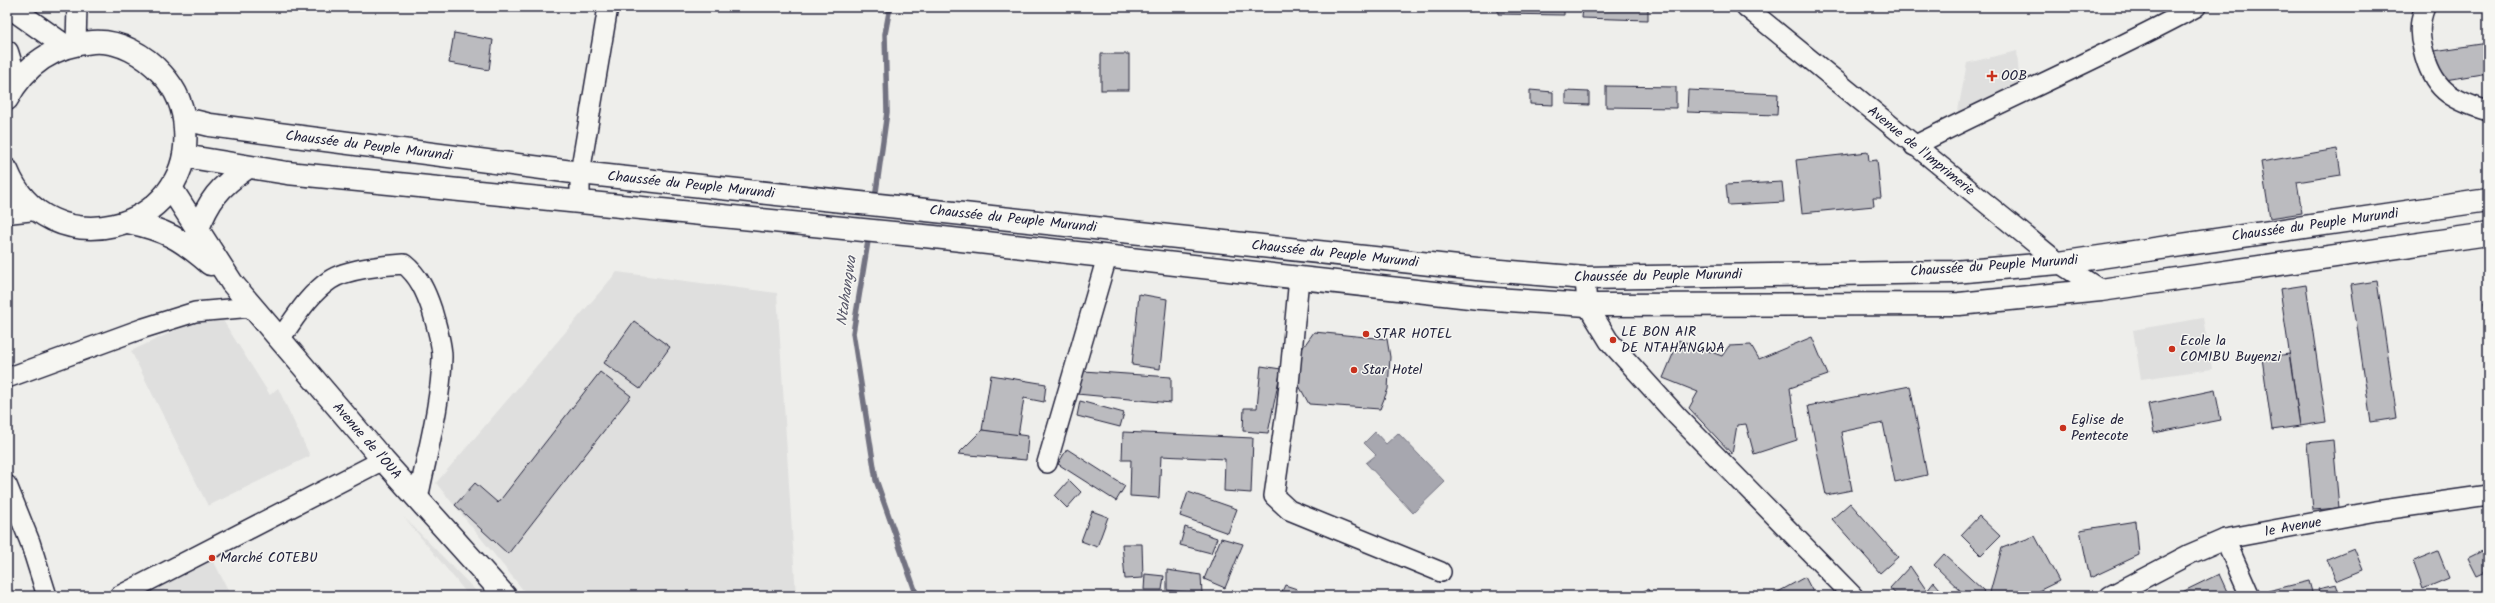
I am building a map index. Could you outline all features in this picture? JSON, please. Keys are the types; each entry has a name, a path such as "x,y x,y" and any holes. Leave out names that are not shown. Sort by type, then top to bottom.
{"main road":[{"path":"10,7 70,45"},
{"path":"7,170 21,195 35,209 51,219 70,226 89,229 109,228 128,222 152,208 171,188 184,156 186,138 185,119 179,99 168,81 154,65 143,57 118,45 97,42 70,45 38,60 12,90"},
{"path":"7,52 12,90"},
{"name":"Chaussée du Peuple Murundi","path":"185,119 210,125 580,173 1469,268 1585,278 1954,272 2060,262 2488,200"},
{"name":"Chaussée du Peuple Murundi","path":"184,156 247,168 934,237 1479,298 1587,304 1958,304 2101,290 2488,234"},
{"path":"197,231 212,198 225,183 247,168"},
{"name":"Avenue de l'OUA","path":"171,188 197,231 232,283 383,460 506,596"},
{"path":"7,212 35,209"},
{"name":"Avenue de l'OUA","path":"128,222 157,229 185,242 232,283"}],"street":[{"path":"70,45 77,7"},
{"path":"580,202 580,173 608,7"},
{"name":"Avenue de l'Imprimerie","path":"1746,7 1914,146 2060,262 2101,290"},
{"path":"1914,146 2012,97 2129,44 2196,7"},
{"path":"2425,7 2422,15 2419,35 2427,67 2432,78 2440,88 2463,104 2488,111"},
{"path":"1047,463 1107,257"},
{"path":"280,339 310,298 330,280 347,274 389,265 404,264 414,272 427,294 438,330 442,357 438,394 418,499"},
{"path":"1299,278 1287,405 1274,496 1289,510 1347,535 1441,572"},
{"path":"1585,278 1587,304 1609,341 1677,416 1853,596"},
{"path":"7,378 144,328 195,312 253,307"},
{"path":"119,596 383,460"},
{"path":"7,485 30,542 48,596"},
{"name":"1e Avenue","path":"2110,596 2190,554 2225,539 2376,512 2488,495"},
{"path":"2225,539 2250,596"}],"shaded area":[{"name":"OOB","path":"2017,51 2020,88 1957,116 1967,63"},
{"path":"617,272 777,293 796,596 528,596 436,483"},
{"path":"217,311 270,395 278,388 310,456 208,506 131,351"},
{"name":"Ecole la COMIBU Buyenzi","path":"2203,318 2212,369 2141,379 2133,330"},
{"path":"1375,432 1386,444 1398,433 1445,482 1413,513 1366,463 1376,455 1364,443"},
{"path":"404,517 481,596 469,596"},
{"path":"212,558 231,596 135,596"}],"building":[{"path":"1498,7 1564,7 1564,15 1498,14"},
{"path":"1583,7 1648,7 1648,20 1582,18"},
{"path":"454,33 493,40 489,70 449,63"},
{"path":"2488,43 2488,73 2439,81 2434,51"},
{"path":"1101,54 1129,54 1129,90 1101,90"},
{"path":"1606,86 1676,87 1676,108 1606,107"},
{"path":"1530,90 1553,92 1553,105 1530,104"},
{"path":"1688,90 1778,94 1777,115 1687,112"},
{"path":"1566,91 1589,92 1589,105 1566,104"},
{"path":"2337,149 2341,175 2297,182 2302,213 2270,218 2261,162"},
{"path":"1868,152 1869,161 1877,160 1881,198 1873,198 1874,206 1802,213 1796,160"},
{"path":"1782,182 1784,202 1728,205 1726,185"},
{"path":"2377,281 2397,418 2371,422 2351,285"},
{"path":"2306,285 2326,422 2300,426 2280,289"},
{"path":"1139,294 1167,299 1160,369 1132,365"},
{"path":"2488,302 2488,333 2484,303"},
{"path":"634,321 670,347 640,389 604,363"},
{"path":"1314,332 1387,339 1390,357 1388,389 1380,409 1309,404 1297,382 1299,353"},
{"path":"1812,337 1828,375 1790,388 1797,440 1754,454 1746,424 1737,425 1732,454 1689,408 1698,392 1663,378 1679,340 1722,356 1729,346 1751,345 1759,359"},
{"path":"2289,354 2300,426 2272,430 2262,358"},
{"path":"1261,366 1281,369 1268,433 1243,431 1244,408 1257,408"},
{"path":"1083,371 1171,377 1171,403 1077,394"},
{"path":"600,372 631,396 508,554 455,505 475,483 498,503"},
{"path":"991,375 1046,384 1044,402 1024,398 1018,436 982,430"},
{"path":"1910,386 1927,475 1895,482 1883,423 1841,432 1852,490 1826,495 1808,406"},
{"path":"2215,390 2221,420 2154,433 2148,404"},
{"path":"1080,401 1124,413 1120,427 1077,416"},
{"path":"982,430 1028,436 1026,460 958,454"},
{"path":"1123,432 1253,438 1251,493 1224,491 1225,459 1161,456 1159,498 1130,496 1131,460 1122,460"},
{"path":"2333,440 2339,508 2313,510 2307,443"},
{"path":"1067,449 1125,486 1116,501 1058,464"},
{"path":"1069,480 1081,492 1067,508 1055,496"},
{"path":"1188,492 1237,509 1228,533 1180,516"},
{"path":"1850,503 1898,557 1880,573 1832,519"},
{"path":"1092,511 1108,517 1097,547 1081,541"},
{"path":"1979,516 2000,536 1981,555 1961,535"},
{"path":"2136,521 2139,555 2090,578 2080,530"},
{"path":"1185,527 1217,538 1211,553 1180,545"},
{"path":"2035,536 2059,581 2028,596 1989,596 2002,548"},
{"path":"1221,538 1243,544 1225,588 1204,579"},
{"path":"1122,544 1142,544 1143,578 1125,579"},
{"path":"2354,548 2363,570 2336,581 2327,559"},
{"path":"2488,548 2488,571 2477,576 2468,558"},
{"path":"2438,551 2449,578 2423,589 2413,561"},
{"path":"1944,554 1984,591 1980,596 1966,596 1934,565"},
{"path":"1910,566 1927,591 1934,582 1946,596 1897,596 1890,588"},
{"path":"1167,570 1201,575 1202,594 1167,590"},
{"path":"1145,574 1164,576 1162,590 1144,590"},
{"path":"2219,574 2229,596 2181,596 2180,593"},
{"path":"1805,577 1815,596 1771,596"},
{"path":"2309,581 2313,596 2270,596 2268,591"},
{"path":"1285,585 1297,589 1294,596 1280,596"},
{"path":"2336,585 2340,596 2320,596 2318,589"},
{"path":"1648,589 1651,596 1634,596"}],"waterway":[{"name":"Ntahangwa","path":"875,199 887,112 885,34 890,7"},
{"name":"Ntahangwa","path":"869,235 853,333 876,480 917,596"}],"place":[{"name":"OOB","path":"1992,76"},
{"name":"STAR HOTEL","path":"1366,334"},
{"name":"LE BON AIR DE NTAHANGWA","path":"1613,340"},
{"name":"Ecole la COMIBU Buyenzi","path":"2172,349"},
{"name":"Star Hotel","path":"1354,370"},
{"name":"Eglise de Pentecote","path":"2063,428"},
{"name":"Marché COTEBU","path":"212,558"}]}
